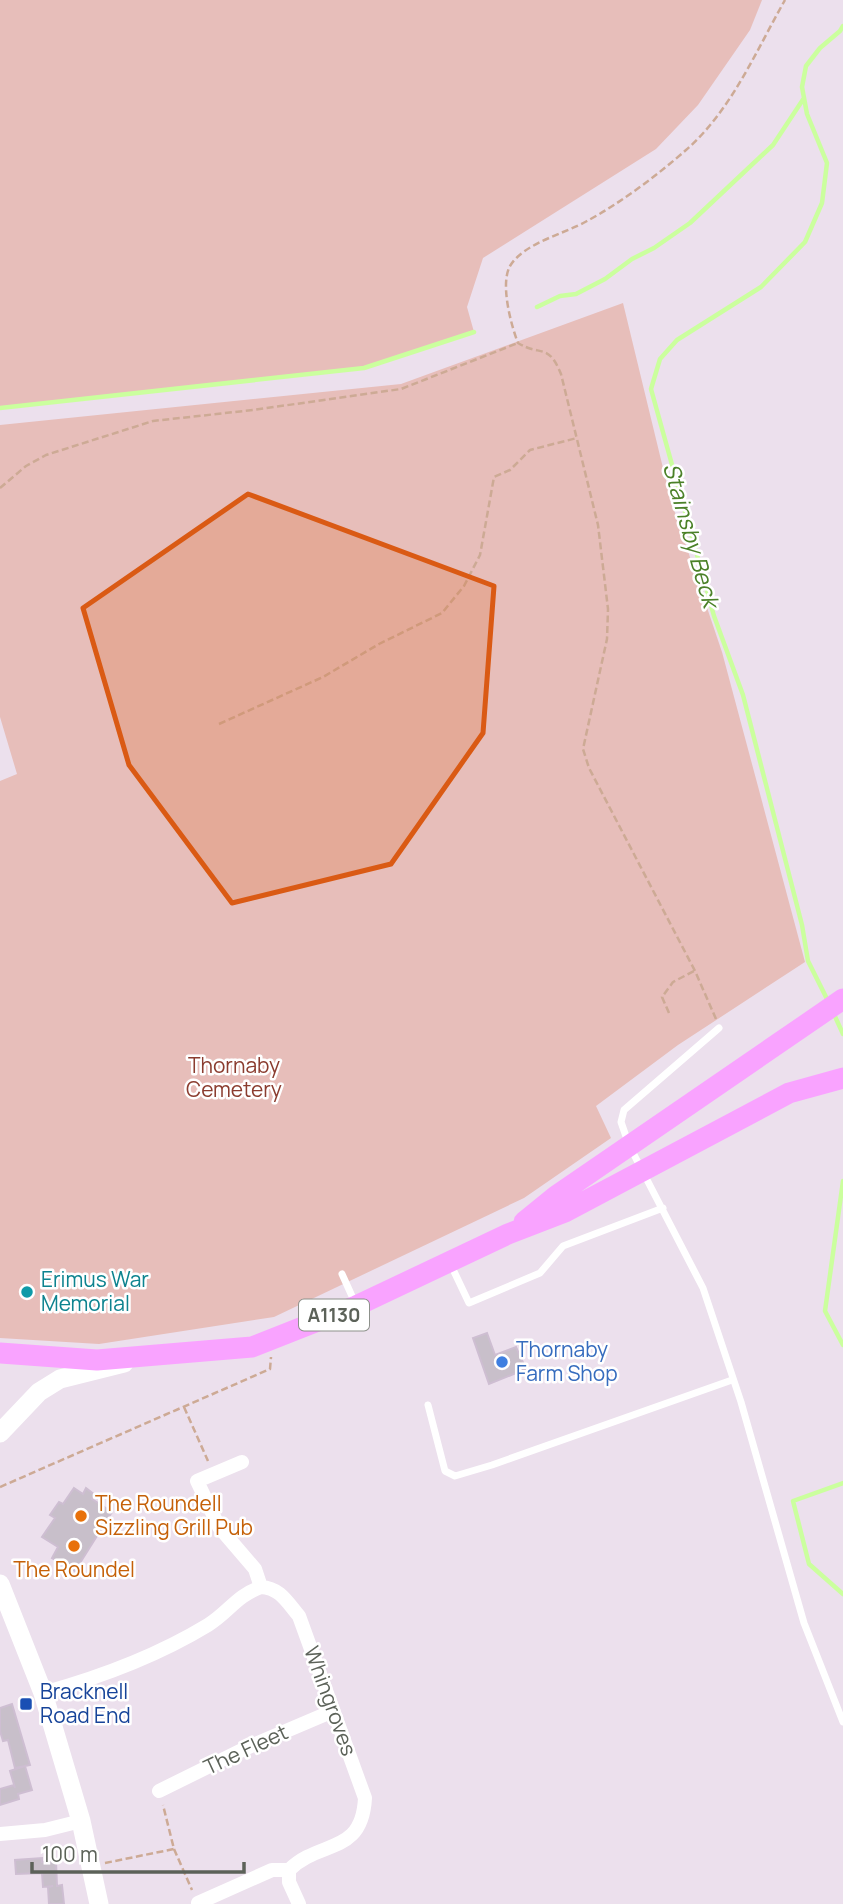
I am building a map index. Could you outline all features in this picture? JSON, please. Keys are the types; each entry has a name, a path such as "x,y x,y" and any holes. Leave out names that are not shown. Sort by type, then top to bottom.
{"main road":[{"name":"A1130","path":"508,1234 556,1196 629,1145 843,1000"},
{"name":"A1130","path":"0,1353 97,1360 252,1347 274,1340 356,1306 508,1234 565,1212 789,1093 839,1079"}],"street":[{"path":"0,1433 39,1392 60,1379 148,1356"},
{"path":"43,1693 149,1658 211,1623 246,1593 261,1587 255,1569 219,1527 197,1481 242,1462"},
{"path":"0,1584 43,1693 81,1821 99,1904"},
{"name":"Whingroves","path":"198,1903 272,1870 289,1870 297,1862 351,1838 364,1814 365,1798 299,1616 281,1594 272,1588 261,1587"},
{"name":"The Fleet","path":"159,1791 244,1749 333,1711"},
{"path":"0,1835 45,1830 81,1821"},
{"path":"289,1870 289,1882 299,1904"}],"lane":[{"path":"719,1028 624,1110 621,1122 629,1145 703,1288 741,1402 804,1623 843,1722"},
{"path":"450,1263 469,1303 540,1273 563,1246 663,1208"},
{"path":"342,1274 356,1306"},
{"path":"428,1405 445,1471 455,1476 732,1380"}],"path":[{"path":"719,1028 695,971 589,768 583,749 607,639 608,609 598,525 555,360 548,352 527,348 518,343 511,325 506,280 509,268 524,251 588,221 688,149 723,111 785,0"},
{"path":"0,488 26,467 47,455 153,421 401,389 518,343"},
{"path":"219,724 323,677 379,644 442,613 464,586 480,555 494,477 510,470 530,450 577,438"},
{"path":"669,1013 662,997 673,982 695,971"},
{"path":"0,1487 270,1370 274,1340"},
{"path":"184,1407 213,1474"},
{"path":"159,1791 174,1849 198,1903"},
{"path":"91,1866 174,1849"}],"highlighted area":[{"path":"248,494 494,586 483,733 391,864 232,903 129,765 83,608"}],"green space":[{"path":"0,0 762,0 750,30 698,105 656,149 483,258 467,307 474,332 364,368 0,408"},
{"name":"Thornaby Cemetery","path":"623,303 671,501 722,652 805,962 678,1045 596,1106 611,1138 524,1198 274,1317 99,1344 0,1338 0,781 17,774 0,717 0,425 401,384"}],"building":[{"name":"Thornaby Farm Shop","path":"487,1333 495,1355 516,1347 526,1369 489,1384 473,1338"},
{"name":"The Roundell Sizzling Grill Pub","path":"74,1488 83,1494 86,1488 95,1495 92,1499 112,1512 75,1571 52,1558 58,1547 42,1537 55,1518 50,1515 59,1502 63,1504"},
{"path":"12,1704 30,1765 15,1768 8,1740 3,1741 0,1731 0,1708"},
{"path":"25,1766 32,1790 18,1794 19,1799 0,1805 0,1789 14,1785 15,1788 10,1771"},
{"path":"42,1858 42,1862 56,1861 57,1886 62,1885 64,1904 49,1904 48,1887 53,1886 43,1887 42,1873 16,1874 15,1860"}],"waterway":[{"name":"Stainsby Beck","path":"828,1001 808,961 802,925 743,695 714,616 651,389 660,359 677,340 761,287 805,242 822,203 827,163 807,114 802,87 806,66 843,26"},
{"path":"537,307 560,296 576,294 605,279 690,223 773,145 804,98"},
{"path":"0,408 364,368 474,332"},
{"name":"Stainsby Beck","path":"833,1012 843,1034"},
{"name":"Stainsby Beck","path":"843,1181 825,1311 843,1345"},
{"name":"Stainsby Beck","path":"843,1483 793,1501 809,1564 843,1594"}],"place":[{"name":"Erimus War Memorial","path":"27,1292"},
{"name":"Thornaby Farm Shop","path":"502,1362"},
{"name":"The Roundell Sizzling Grill Pub","path":"81,1516"},
{"name":"The Roundel","path":"74,1546"},
{"name":"Bracknell Road End","path":"26,1704"}]}
